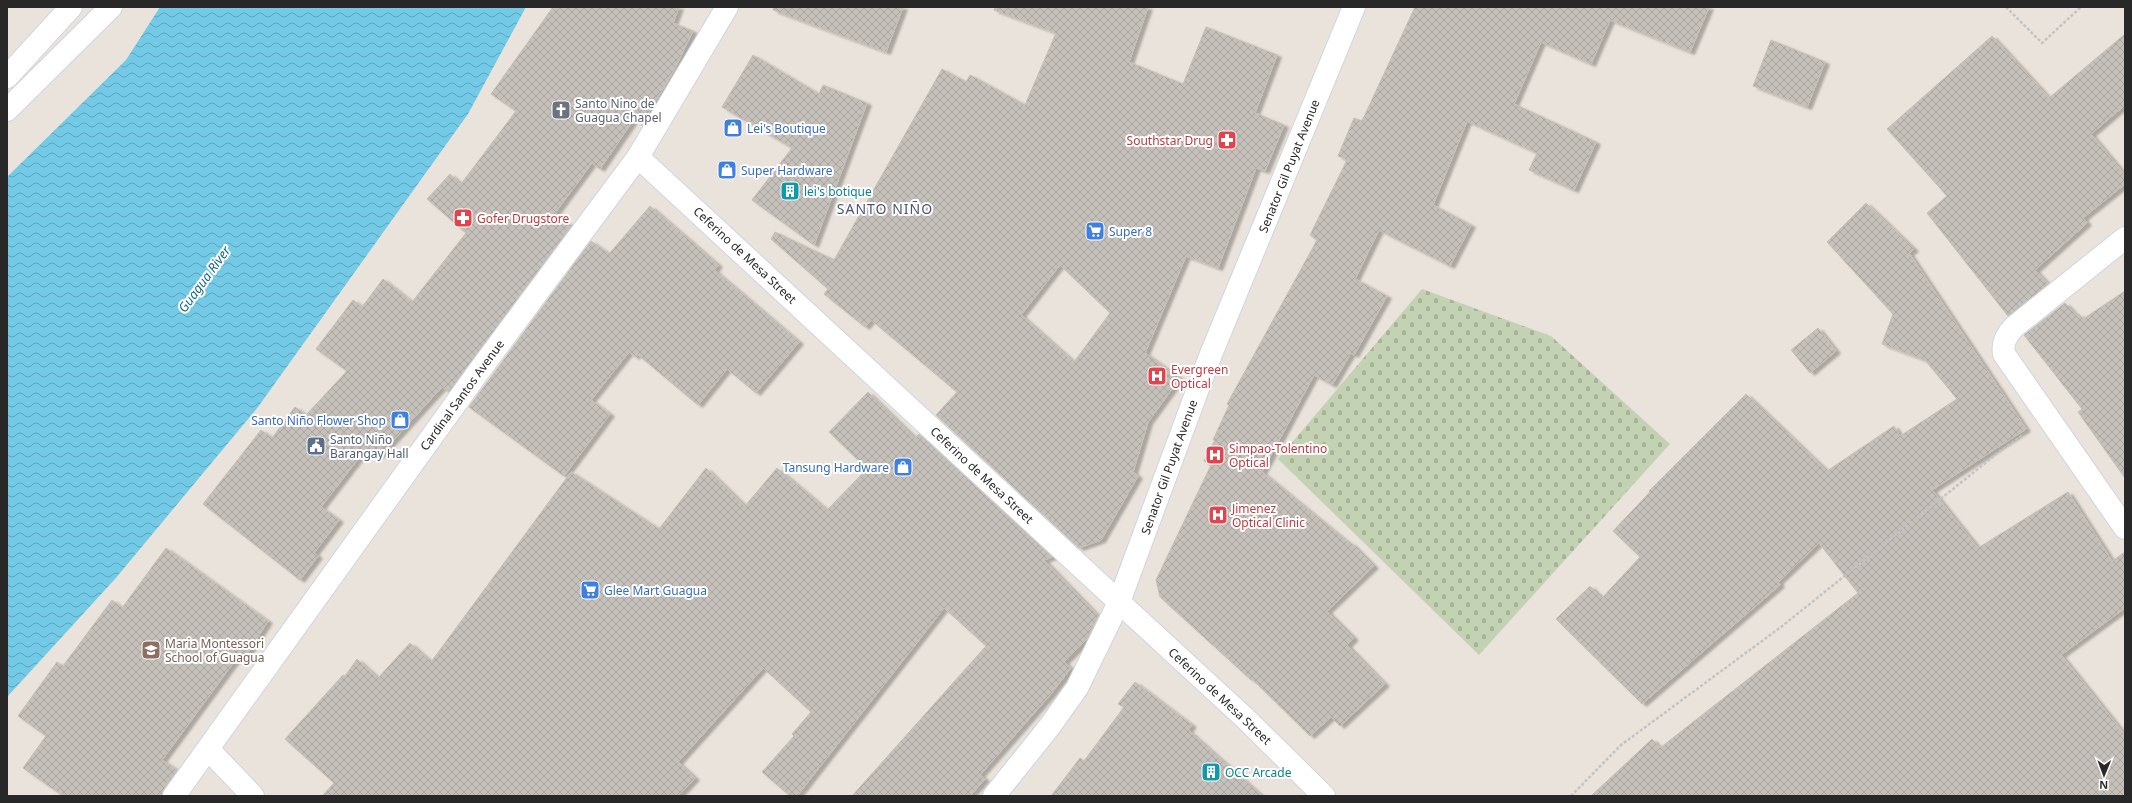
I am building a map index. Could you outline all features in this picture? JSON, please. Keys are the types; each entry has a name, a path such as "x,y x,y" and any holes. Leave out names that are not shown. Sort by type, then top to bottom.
{"street":[{"path":"7,77 71,7"},
{"path":"7,110 111,7"},
{"name":"Cardinal Santos Avenue","path":"174,796 479,371 638,157 727,7"},
{"name":"Senator Gil Puyat Avenue","path":"994,796 1050,726 1077,688 1119,602 1209,359 1354,7"},
{"name":"Ceferino de Mesa Street","path":"638,157 1247,720 1324,796"},
{"path":"2125,238 2008,334 2002,347 2004,354 2047,418 2125,528"},
{"path":"208,749 254,796"}],"path":[{"path":"2006,7 2042,43 2081,7"},
{"path":"1571,796 1621,745 1781,627 1999,452 2047,418"}],"green space":[{"path":"1422,289 1551,336 1670,444 1479,655 1278,459"}],"water":[{"name":"Guagua River","path":"160,7 526,7 468,114 258,407 115,579 7,697 7,177 126,60"}],"building":[{"path":"553,7 679,7 673,23 693,31 674,70 642,124 634,119 600,169 592,163 555,213 571,226 449,392 442,387 379,456 368,446 321,507 339,520 314,553 318,556 300,580 203,504 261,430 272,438 295,407 306,415 347,371 316,349 353,300 362,307 383,279 412,302 466,233 427,199 450,174 461,184 516,111 491,94"},
{"path":"774,7 903,7 886,52 773,10"},
{"path":"995,7 1148,7 1129,62 1183,84 1206,27 1277,55 1255,113 1284,125 1265,171 1256,168 1218,268 1186,256 1145,353 1180,378 1148,422 1133,472 1138,476 1101,540 1079,548 936,415 957,392 871,320 865,327 824,294 828,289 771,239 775,232 834,260 942,69 966,82 970,75 1025,105 1056,33 994,10","holes":["1060,265 1110,313 1074,362 1021,315"]},
{"path":"1415,7 1709,7 1690,52 1610,20 1591,64 1541,42 1514,104 1596,142 1574,190 1529,170 1537,153 1467,121 1433,205 1471,225 1450,266 1379,230 1355,279 1387,296 1354,355 1351,353 1332,385 1314,375 1262,472 1350,544 1351,543 1374,566 1327,611 1354,638 1347,645 1385,684 1340,726 1331,717 1310,736 1252,679 1251,680 1160,597 1156,580 1211,465 1204,461 1215,440 1213,440 1229,405 1227,404 1317,240 1310,235 1347,160 1338,156 1354,118 1362,121"},
{"path":"2125,34 2125,105 2091,134 2125,175 2125,184 2083,218 2087,223 2035,270 2048,284 2008,316 1927,213 1947,196 1887,129 1992,36 2049,98"},
{"path":"1771,40 1825,62 1807,107 1753,86"},
{"path":"753,55 819,94 823,85 867,103 814,245 752,200 792,148 722,107"},
{"path":"1866,203 1914,249 1909,253 2026,429 1932,490 1978,548 2068,492 2112,561 2125,552 2125,608 2061,655 2125,735 2125,796 1591,796 1652,739 1660,748 1858,593 1819,543 1778,582 1780,585 1642,704 1556,619 1590,586 1602,598 1640,557 1613,531 1650,492 1649,491 1746,394 1827,471 1894,426 1900,436 1957,399 1925,360 1882,344 1893,314 1827,242"},
{"path":"650,206 718,265 714,270 799,342 756,393 727,369 698,405 637,354 635,357 629,352 591,400 610,414 564,476 469,407 591,241 609,254"},
{"path":"2125,291 2125,478 2078,412 2082,409 2024,335 2065,303 2077,316 2079,314 2083,319"},
{"path":"1818,328 1836,351 1810,373 1791,350"},
{"path":"868,392 915,438 919,434 1052,557 1044,560 1098,616 1086,640 1064,662 1071,668 1050,695 980,775 985,779 970,796 852,796 986,646 944,608 797,796 790,796 762,772 794,736 792,734 811,712 763,668 678,762 695,778 678,796 322,796 334,783 285,739 343,675 345,676 357,659 378,678 410,643 431,662 571,472 659,529 706,468 745,506 777,468 827,510 867,469 829,432"},
{"path":"166,548 268,621 247,654 242,651 162,760 177,770 164,789 162,796 63,796 23,768 46,736 18,716 57,662 63,666 112,600 122,608"},
{"path":"1135,682 1192,725 1188,730 1262,796 1051,796 1080,758 1084,761 1124,707 1118,704"}],"place":[{"name":"Santo Nino de Guagua Chapel","path":"561,110"},
{"name":"Lei's Boutique","path":"733,128"},
{"name":"Southstar Drug","path":"1227,140"},
{"name":"Super Hardware","path":"727,170"},
{"name":"lei's botique","path":"790,191"},
{"name":"Gofer Drugstore","path":"463,218"},
{"name":"Super 8","path":"1095,231"},
{"name":"Evergreen Optical","path":"1157,376"},
{"name":"Santo Niño Flower Shop","path":"400,420"},
{"name":"Santo Niño Barangay Hall","path":"316,446"},
{"name":"Simpao-Tolentino Optical","path":"1215,455"},
{"name":"Tansung Hardware","path":"903,467"},
{"name":"Jimenez Optical Clinic","path":"1218,515"},
{"name":"Glee Mart Guagua","path":"590,590"},
{"name":"Maria Montessori School of Guagua","path":"151,650"},
{"name":"OCC Arcade","path":"1211,772"}],"district":[{"name":"SANTO NIÑO","path":"885,208"}]}
